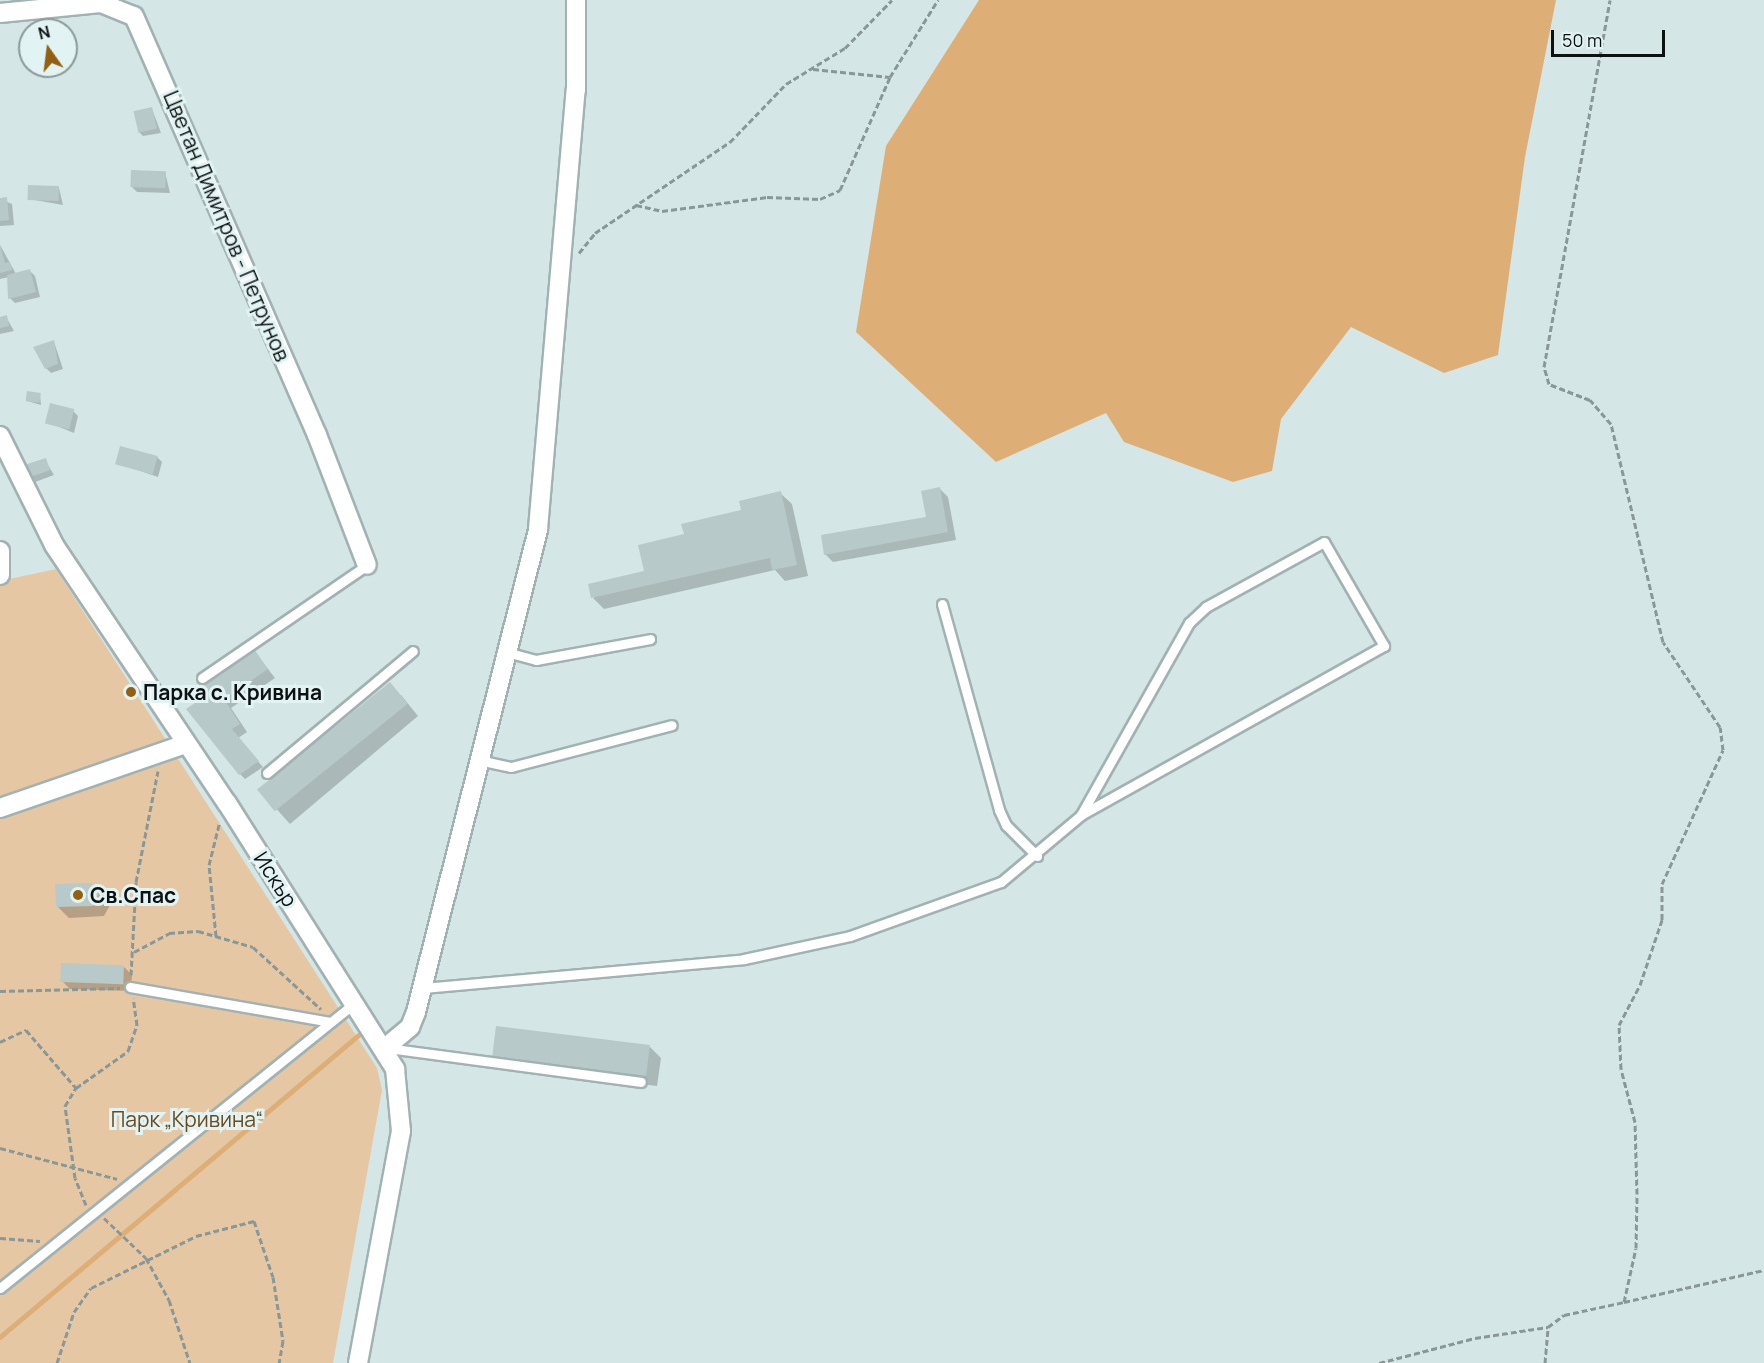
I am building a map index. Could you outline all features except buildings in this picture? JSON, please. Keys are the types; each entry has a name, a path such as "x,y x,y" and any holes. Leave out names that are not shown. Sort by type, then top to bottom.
{"street":[{"path":"385,1048 410,1027 422,988 483,761 538,529 576,90 576,0"},
{"name":"Цветан Димитров - Петрунов","path":"0,13 101,1 134,16 146,34 367,565"},
{"name":"Искър","path":"0,436 54,545 227,803 385,1048 399,1083 400,1131 358,1363"},
{"path":"0,551 0,575"},
{"path":"0,808 162,749 186,744"}],"lane":[{"path":"422,988 693,965 802,948 1001,882 1037,856 1081,815 1384,646 1324,542 1206,606 1189,624 1081,815"},
{"path":"202,678 367,565"},
{"path":"942,604 999,810 1006,825 1037,856"},
{"path":"510,653 536,660 650,639"},
{"path":"267,774 413,651"},
{"path":"483,761 511,766 672,725"},
{"path":"130,987 330,1022"},
{"path":"0,1288 57,1242 93,1217 355,1003"},
{"path":"385,1048 641,1082"}],"path":[{"path":"560,275 595,233 730,142 786,84 845,48 892,0"},
{"path":"636,205 662,211 766,197 820,199 840,190 890,77 938,0"},
{"path":"1610,0 1544,367 1549,384 1590,400 1611,424 1663,642 1720,727 1723,750 1662,884 1662,920 1640,985 1619,1025 1621,1069 1635,1122 1637,1194 1636,1248 1624,1302"},
{"path":"812,69 890,77"},
{"path":"162,749 136,882 130,987 137,1025 128,1051 76,1088 65,1106 74,1168 93,1217 106,1218 146,1258 169,1300 190,1363"},
{"path":"216,936 210,865 227,803"},
{"path":"133,953 169,933 216,936 253,947 300,985 330,1022"},
{"path":"0,991 130,987"},
{"path":"0,1042 26,1030 76,1088"},
{"path":"0,1148 133,1184"},
{"path":"57,1363 74,1312 92,1288 146,1258 196,1236 254,1221 273,1277 283,1341 279,1363"},
{"path":"0,1238 57,1242"},
{"path":"1379,1363 1475,1338 1548,1327 1564,1315 1764,1270"},
{"path":"1545,1363 1548,1327"}],"green space":[{"name":"Парк „Кривина“","path":"56,569 377,1068 382,1090 333,1363 0,1363 0,581"}],"shaded area":[{"path":"979,0 1556,0 1525,157 1498,355 1444,373 1351,327 1281,419 1272,471 1233,482 1124,442 1106,413 996,462 856,332 886,146"}],"waterway":[{"path":"0,1337 358,1036"}],"place":[{"name":"Парка с. Кривина","path":"131,692"},
{"name":"Св.Спас","path":"78,895"}]}
